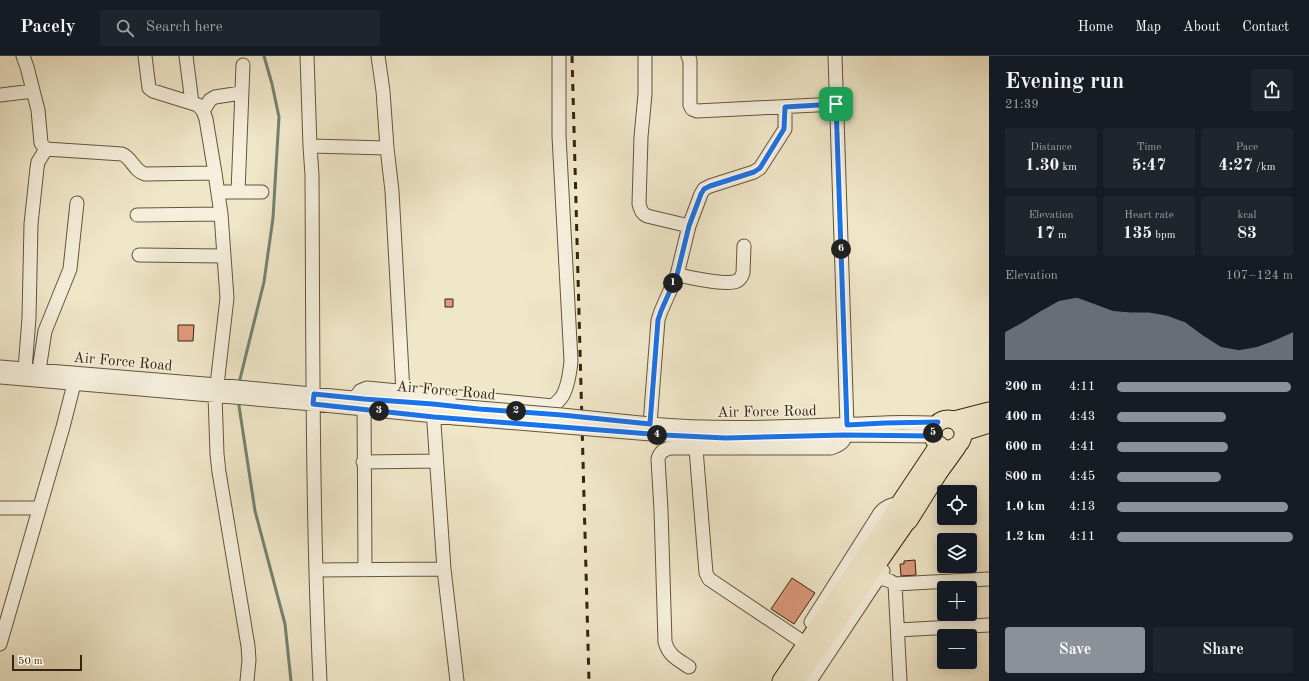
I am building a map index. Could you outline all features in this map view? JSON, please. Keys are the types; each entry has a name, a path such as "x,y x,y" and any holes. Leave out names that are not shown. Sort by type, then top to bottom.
{"highway":[{"path":"904,511 947,434"}],"main road":[{"path":"947,434 989,411"},
{"path":"947,434 989,424"},
{"path":"781,681 904,511"},
{"path":"796,681 904,511"}],"street":[{"path":"23,56 34,91 38,110 41,143 46,149 122,154 126,156 138,170 145,174 215,173"},
{"path":"145,56 149,88 153,91 192,103 203,111 206,119 215,173 221,214 227,307 216,390 218,462 248,646 249,660 247,681"},
{"path":"186,56 192,103"},
{"path":"307,56 312,175 313,399 316,570 320,681"},
{"path":"378,56 383,91 392,191 403,392"},
{"path":"365,570 360,391 367,388 549,409 563,394 571,361 559,136 559,56"},
{"path":"646,56 646,94 641,138 639,204 642,214 689,226"},
{"path":"688,56 690,60 689,99 692,109 697,111 836,104"},
{"path":"689,667 670,655 665,642 658,459 660,453 670,448 831,448 840,445 845,440 846,430 835,56"},
{"path":"238,192 243,65"},
{"path":"0,95 34,91"},
{"path":"203,111 210,100 215,97 241,93"},
{"path":"650,424 658,320 677,275 689,226 704,189 754,172 760,168 784,129 785,107"},
{"path":"310,146 387,148"},
{"path":"25,369 29,318 32,216 38,162 46,149"},
{"path":"218,192 262,192"},
{"path":"39,370 45,331 70,269 77,203"},
{"path":"137,215 221,214"},
{"path":"677,275 708,280 738,281 743,273 744,246"},
{"path":"139,255 224,256"},
{"name":"Air Force Road","path":"0,367 313,399 433,404 455,412 663,435 726,438 846,430 885,423 947,434"},
{"name":"Air Force Road","path":"0,377 74,384 216,390"},
{"path":"0,644 64,427 74,384"},
{"name":"Air Force Road","path":"361,402 434,417 455,412 549,409 650,424 708,428 846,430"},
{"path":"433,404 444,569 457,681"},
{"path":"696,449 706,573 708,579 800,640"},
{"path":"363,462 436,461"},
{"path":"771,681 800,640 880,513 889,505 904,511 914,521 911,528 810,681"},
{"path":"0,508 39,508"},
{"path":"316,570 444,569"},
{"path":"878,577 895,584 989,579"},
{"path":"895,584 900,681"},
{"path":"898,630 989,625"}],"building":[{"path":"445,299 453,299 453,307 445,307"},
{"path":"178,325 194,325 193,341 178,341"},
{"path":"915,560 916,575 901,576 900,564 904,564 904,561"},
{"path":"792,578 815,593 794,624 771,609"}],"waterway":[{"path":"240,379 264,282 273,218 279,117 264,56"},
{"path":"239,406 255,511 285,624 291,681"}],"railway":[{"path":"572,56 589,681"}],"route":[{"path":"836,104 847,425 938,422 933,430 933,436 845,435 726,438 663,435 434,417 313,404 314,394 650,424 658,320 677,275 689,226 701,194 704,189 710,186 754,172 760,168 782,136 785,124 785,107 836,104"}]}
